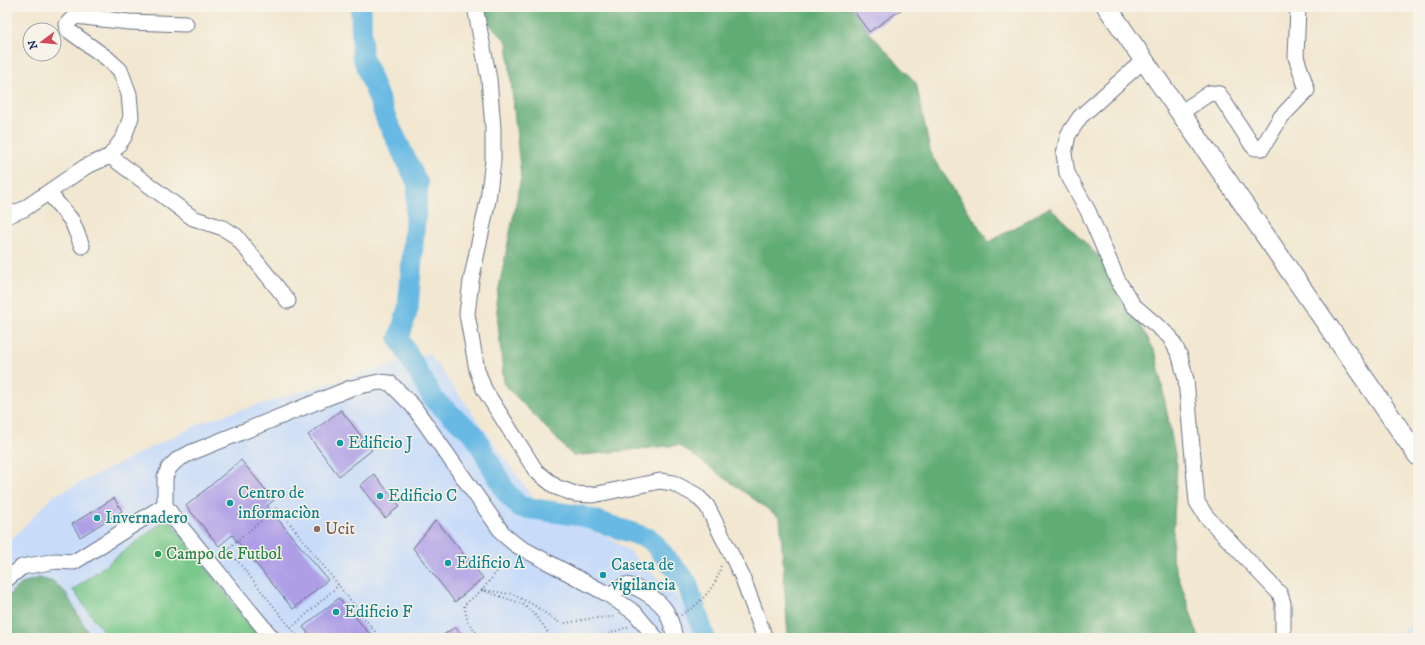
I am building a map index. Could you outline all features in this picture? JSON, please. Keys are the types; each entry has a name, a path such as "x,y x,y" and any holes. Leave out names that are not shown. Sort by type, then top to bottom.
{"main road":[{"path":"1107,7 1418,456"}],"street":[{"path":"475,7 489,79 493,128 493,160 488,200 471,281 467,314 477,370 484,389 536,471 556,487 575,494 593,494 660,481 673,483 696,495 707,506 725,545 742,576 765,638"},
{"path":"1180,113 1210,93 1219,94 1252,145 1255,148 1262,148 1281,117 1307,90 1296,58 1298,7"},
{"path":"7,216 24,209 49,193 65,179 85,167 110,156 124,137 131,117 129,94 120,70 108,59 68,30 67,24 75,16 129,22 186,24"},
{"path":"1144,60 1080,118 1068,135 1064,154 1067,173 1088,211 1118,281 1133,305 1170,337 1180,356 1186,380 1197,502 1206,516 1280,594 1283,603 1283,638"},
{"path":"110,156 193,218 223,228 236,236 288,301"},
{"path":"49,193 72,221 82,246"},
{"path":"272,638 194,544 165,505 165,477 169,468 177,460 190,453 351,388 379,382 390,383 412,406 498,528 516,545 609,595 635,613 645,623 656,638"},
{"path":"7,579 22,567 56,561 74,562 165,505"},
{"path":"609,595 625,585 639,588 665,610 671,621 675,638"}],"path":[{"path":"299,638 228,549 276,507 380,638"},
{"path":"481,638 468,622 464,605 482,590 511,556 516,545"},
{"path":"686,612 710,590 720,575 725,545"},
{"path":"291,628 339,585"},
{"path":"482,590 512,594 532,604 561,624 603,616 623,618"},
{"path":"482,590 506,600 518,602 541,621 551,638"},
{"path":"597,638 632,625 645,623"}],"shaded area":[{"path":"429,353 550,521 580,525 613,540 631,553 676,595 700,630 702,638 7,638 7,544 53,496 205,421"},
{"path":"1418,623 1418,638 1386,638"}],"green space":[{"path":"472,7 851,7 869,32 916,83 931,155 989,242 1050,207 1113,271 1156,354 1177,465 1172,557 1199,638 788,638 780,518 679,445 573,456 504,384 496,302 521,178 507,42"},
{"name":"Campo de Futbol","path":"168,518 260,638 108,638 73,590"},
{"path":"39,578 54,582 66,593 91,638 7,638 8,599 12,592 18,587 26,582"}],"building":[{"path":"851,7 905,7 869,32"},
{"name":"Edificio J","path":"341,410 372,450 339,476 308,435"},
{"path":"241,460 274,500 267,506 328,580 293,609 232,535 219,546 186,506"},
{"name":"Edificio C","path":"374,474 400,506 385,518 360,486"},
{"name":"Invernadero","path":"114,498 122,511 80,537 72,524"},
{"name":"Edificio A","path":"436,520 483,578 455,602 413,548"},
{"name":"Edificio F","path":"339,598 373,638 312,638 303,627"},
{"path":"455,627 465,638 439,638"}],"waterway":[{"path":"361,7 362,55 387,121 418,184 408,308 399,339 434,400 474,434 506,492 520,507 582,516 650,539 687,583 705,638"}],"place":[{"name":"Edificio J","path":"340,443"},
{"name":"Edificio C","path":"380,496"},
{"name":"Centro de informaciòn","path":"230,503"},
{"name":"Invernadero","path":"97,518"},
{"name":"Ucit","path":"317,529"},
{"name":"Campo de Futbol","path":"158,554"},
{"name":"Edificio A","path":"448,563"},
{"name":"Caseta de vigilancia","path":"603,575"},
{"name":"Edificio F","path":"336,612"}]}
